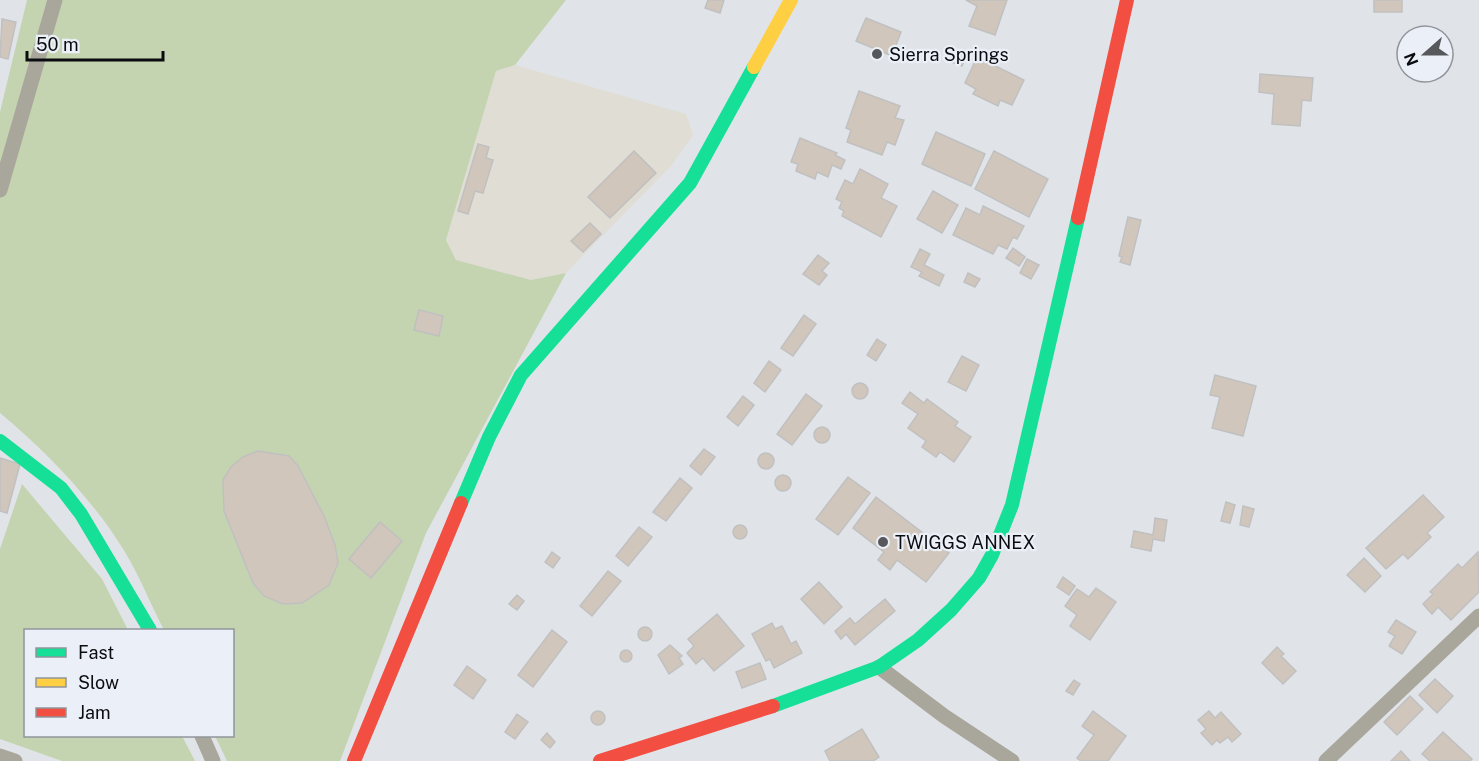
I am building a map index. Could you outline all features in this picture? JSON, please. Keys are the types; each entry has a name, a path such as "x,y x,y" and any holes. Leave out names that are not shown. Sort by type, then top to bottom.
{"street":[{"path":"0,190 55,0"},
{"path":"354,761 489,437 521,375 690,183 791,0"},
{"path":"600,761 766,709 879,666 918,640 951,610 978,579 1002,533 1012,505 1127,0"},
{"path":"0,441 61,489 81,514 149,629"},
{"path":"1326,761 1479,616"},
{"path":"879,666 944,716 1012,761"},
{"path":"203,737 213,761"},
{"path":"0,756 15,761"}],"shaded area":[{"path":"515,65 686,114 693,135 671,166 566,273 531,280 456,260 446,240 496,71"}],"green space":[{"path":"27,0 566,0 515,65 496,71 446,240 456,260 531,280 566,273 426,533 340,761 227,761 215,737 234,737 234,629 164,629 130,562 99,514 52,460 0,413 0,112"},
{"path":"22,484 102,579 127,629 24,629 24,737 183,737 195,761 62,761 0,739 0,549"}],"building":[{"path":"708,0 724,0 720,13 705,8"},
{"path":"966,0 1007,0 995,35 969,26 977,6"},
{"path":"1374,0 1402,0 1402,12 1374,12"},
{"path":"866,18 901,32 892,56 856,41"},
{"path":"2,19 16,22 8,59 0,57"},
{"path":"953,51 966,56 962,66 949,61"},
{"path":"977,57 1024,80 1012,105 1000,100 998,106 973,94 976,89 965,83"},
{"path":"1260,74 1313,78 1311,101 1302,100 1300,126 1272,124 1274,94 1259,92"},
{"path":"859,91 900,106 895,118 904,120 895,145 887,142 882,155 847,142 851,130 846,128"},
{"path":"936,132 985,154 971,186 922,164"},
{"path":"800,138 837,153 835,155 845,160 841,169 832,165 828,177 817,172 815,179 796,171 798,164 791,162"},
{"path":"478,144 489,147 486,158 493,160 483,193 475,191 468,214 458,211"},
{"path":"634,151 656,173 610,218 588,197"},
{"path":"994,151 1048,179 1029,217 975,189"},
{"path":"860,169 888,184 881,198 897,206 881,237 842,216 844,211 839,208 842,202 836,199 845,180 853,184"},
{"path":"933,191 958,205 942,233 917,219"},
{"path":"983,206 1024,226 1017,239 1013,237 1007,249 998,245 993,254 953,235 966,208 980,215"},
{"path":"1128,217 1141,220 1130,265 1120,262 1122,257 1119,256"},
{"path":"590,223 601,234 583,252 571,241"},
{"path":"1013,248 1025,257 1019,266 1006,258"},
{"path":"920,249 930,254 924,265 944,275 939,286 919,276 922,272 911,267"},
{"path":"818,255 829,263 822,271 827,275 819,285 803,274"},
{"path":"1027,259 1039,265 1031,279 1020,273"},
{"path":"968,273 980,279 975,287 964,282"},
{"path":"419,310 443,316 439,336 414,330"},
{"path":"804,315 816,324 793,356 781,348"},
{"path":"877,339 886,345 876,361 867,355"},
{"path":"962,356 979,365 966,391 948,382"},
{"path":"769,361 781,370 765,392 754,383"},
{"path":"1215,375 1256,386 1243,436 1212,428 1220,397 1210,395"},
{"path":"860,383 868,391 860,399 852,391"},
{"path":"910,392 924,403 927,399 958,422 955,426 971,437 954,462 940,452 936,457 922,447 926,441 908,428 918,414 902,403"},
{"path":"806,394 822,406 792,445 777,434"},
{"path":"743,396 754,405 738,426 727,417"},
{"path":"822,427 830,435 822,443 814,435"},
{"path":"704,449 715,457 701,475 690,466"},
{"path":"258,451 289,456 298,466 324,516 335,545 338,563 329,585 302,603 283,604 264,596 253,583 224,511 223,480 231,467 243,457"},
{"path":"766,453 774,461 766,469 758,461"},
{"path":"0,458 20,464 7,513 0,511"},
{"path":"783,475 791,483 783,491 775,483"},
{"path":"848,477 870,493 838,535 816,519"},
{"path":"680,478 692,488 666,521 653,512"},
{"path":"1423,495 1444,517 1427,533 1431,537 1408,559 1403,554 1386,569 1366,548"},
{"path":"876,497 949,553 926,582 897,560 890,570 878,560 884,552 853,528"},
{"path":"1226,502 1235,505 1230,523 1221,521"},
{"path":"1243,506 1254,509 1249,527 1240,525"},
{"path":"1155,518 1167,520 1164,541 1153,539 1151,551 1131,547 1134,531 1153,535"},
{"path":"380,522 402,541 371,578 349,559"},
{"path":"740,525 745,527 747,532 745,537 740,539 735,537 733,532 735,527"},
{"path":"639,527 652,537 628,566 616,556"},
{"path":"552,552 560,558 553,568 545,562"},
{"path":"1478,552 1479,592 1451,620 1438,607 1432,614 1423,604 1433,594 1430,592 1458,564 1462,568"},
{"path":"1364,558 1381,576 1365,592 1347,575"},
{"path":"608,571 621,581 592,616 580,606"},
{"path":"1063,577 1075,586 1069,595 1057,587"},
{"path":"819,582 842,607 824,624 801,599"},
{"path":"1096,588 1116,602 1090,640 1070,626 1077,615 1065,606 1077,589 1089,597"},
{"path":"517,595 524,601 517,610 509,604"},
{"path":"885,599 895,611 855,645 846,634 841,639 835,631 850,618 855,624"},
{"path":"717,614 744,646 714,671 703,658 696,664 687,653 694,646 688,639"},
{"path":"1396,620 1416,632 1402,654 1389,646 1395,636 1388,632"},
{"path":"772,623 775,629 782,626 791,644 796,641 802,653 774,668 770,659 766,661 752,634"},
{"path":"645,627 650,629 652,634 650,639 645,641 640,639 638,634 640,629"},
{"path":"552,630 567,642 533,687 518,675"},
{"path":"670,645 682,656 679,658 683,664 669,674 658,655"},
{"path":"1277,647 1284,654 1281,656 1296,671 1283,684 1262,663"},
{"path":"628,650 632,656 628,662 624,662 620,654"},
{"path":"760,663 766,679 742,688 736,672"},
{"path":"467,666 486,680 473,699 454,685"},
{"path":"1435,679 1453,696 1437,713 1419,695"},
{"path":"1074,680 1080,684 1073,695 1066,691"},
{"path":"1410,696 1423,709 1397,735 1384,722"},
{"path":"598,711 603,713 605,718 603,723 598,725 593,723 591,718 593,713"},
{"path":"1093,711 1126,736 1108,761 1081,761 1077,758 1094,735 1082,726"},
{"path":"1209,711 1215,718 1221,712 1241,734 1232,742 1228,737 1220,743 1217,740 1212,745 1201,733 1206,729 1198,720"},
{"path":"517,714 528,722 515,739 505,732"},
{"path":"862,729 879,757 873,761 830,761 825,751"},
{"path":"1443,732 1472,759 1470,761 1430,761 1422,754"},
{"path":"547,733 555,742 550,748 541,740"},
{"path":"1401,751 1410,761 1391,761"}],"traffic: fast":[{"path":"461,503 489,437 521,375 690,183 754,67"},
{"path":"773,706 879,667 918,640 951,610 979,578 992,555 1012,505 1078,218"},
{"path":"0,441 61,488 81,514 149,629"}],"traffic: slow":[{"path":"754,67 791,0"}],"traffic: jam":[{"path":"1078,218 1127,0"},
{"path":"354,761 461,503"},
{"path":"600,761 773,706"}],"place":[{"name":"Sierra Springs","path":"877,54"},
{"name":"TWIGGS ANNEX","path":"883,542"}]}
